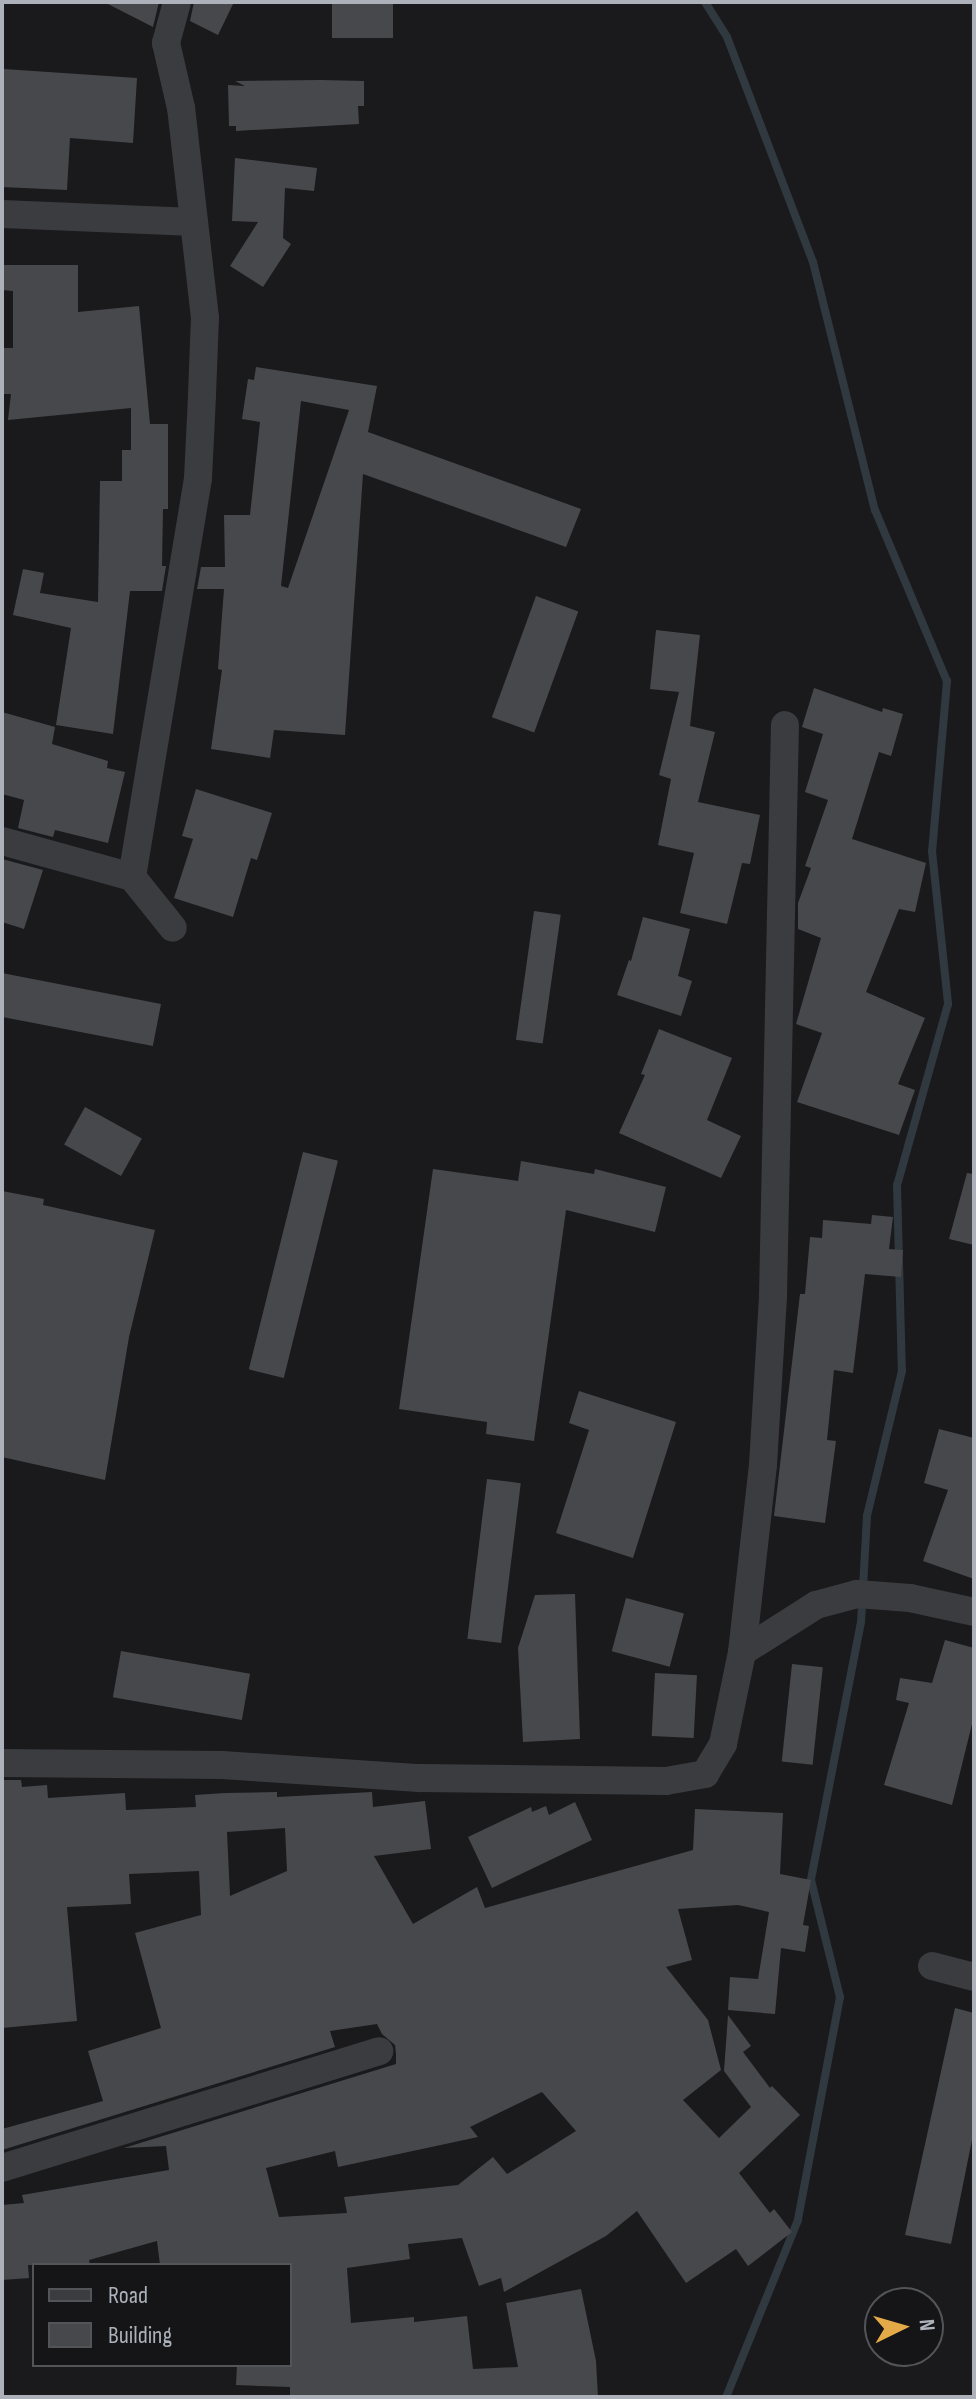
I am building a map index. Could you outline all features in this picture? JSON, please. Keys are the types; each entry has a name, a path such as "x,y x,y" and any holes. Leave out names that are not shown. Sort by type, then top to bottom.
{"street":[{"path":"132,877 198,478 205,318 181,108 166,43 177,2"},
{"path":"2,214 194,222"},
{"path":"2,1763 222,1765 420,1778 666,1781 705,1774 723,1744 742,1652 763,1465 773,1296 785,725"},
{"path":"2,841 132,877 173,928"},
{"path":"742,1652 816,1605 865,1594 974,1612"},
{"path":"932,1966 974,1977"},
{"path":"2,2168 379,2051"}],"building":[{"path":"104,2 159,2 153,27"},
{"path":"194,2 234,2 218,35 190,21"},
{"path":"332,2 393,2 393,38 332,38"},
{"path":"4,69 137,78 133,143 70,138 67,190 2,187"},
{"path":"235,81 364,81 364,106 358,106 359,124 236,131 236,126 229,126 228,85 245,86"},
{"path":"235,158 317,168 314,191 285,188 283,238 291,244 263,287 230,266 258,222 232,221"},
{"path":"2,265 78,265 78,312 139,306 150,424 168,424 168,509 163,509 162,566 166,566 162,591 130,591 113,734 56,725 71,628 13,615 23,569 44,573 40,593 98,602 100,481 122,481 122,450 131,450 131,408 8,420 11,394 2,394 2,348 13,348 13,291 2,290"},
{"path":"256,367 377,386 368,432 581,509 566,547 363,474 345,735 274,730 270,758 211,749 222,670 218,669 224,589 197,589 201,567 225,567 224,515 250,515 260,422 242,419 248,379 254,380","holes":["301,401 349,410 288,588 281,586"]},
{"path":"536,596 578,611 534,733 492,717"},
{"path":"656,630 700,635 690,726 715,732 698,802 760,815 750,864 742,863 727,924 680,913 694,853 658,845 671,779 659,775 679,692 650,689"},
{"path":"814,688 882,712 883,708 903,714 891,756 879,752 852,839 926,863 915,912 899,909 866,992 925,1018 898,1084 915,1090 899,1135 797,1102 822,1033 796,1024 821,938 798,929 798,903 811,868 805,866 828,800 805,792 823,734 802,727"},
{"path":"2,712 55,727 52,744 108,761 107,768 125,772 108,843 55,830 53,837 18,828 24,800 2,794"},
{"path":"196,789 272,813 257,860 251,858 233,917 174,898 193,839 182,836"},
{"path":"2,859 43,870 24,929 2,922"},
{"path":"534,911 561,915 543,1043 516,1040"},
{"path":"643,917 690,929 678,976 692,981 681,1016 617,995 631,961"},
{"path":"2,973 161,1004 153,1046 2,1017"},
{"path":"659,1029 732,1058 707,1120 741,1136 721,1178 619,1133 645,1075 641,1074"},
{"path":"85,1107 142,1139 121,1176 64,1145"},
{"path":"303,1152 338,1161 284,1378 249,1369"},
{"path":"521,1161 594,1174 595,1169 666,1187 655,1232 566,1210 534,1441 486,1434 487,1422 399,1409 433,1169 518,1181"},
{"path":"967,1173 974,1174 974,1245 949,1239"},
{"path":"2,1191 44,1199 43,1205 155,1230 129,1337 105,1480 2,1457"},
{"path":"872,1215 893,1217 889,1249 903,1250 901,1277 865,1274 853,1373 834,1370 827,1440 836,1441 825,1523 774,1516 800,1294 805,1294 810,1237 822,1238 823,1220 871,1224"},
{"path":"579,1391 676,1422 633,1558 556,1533 589,1430 569,1423"},
{"path":"939,1429 974,1438 974,1579 923,1561 948,1490 924,1483"},
{"path":"487,1479 521,1483 501,1643 467,1639"},
{"path":"575,1594 580,1739 523,1742 518,1648 535,1595"},
{"path":"626,1598 684,1614 670,1667 612,1651"},
{"path":"945,1640 974,1648 974,1716 952,1805 884,1785 909,1703 896,1700 900,1678 932,1683"},
{"path":"121,1651 250,1674 242,1720 113,1697"},
{"path":"792,1664 823,1667 813,1765 782,1761"},
{"path":"655,1673 697,1675 694,1738 652,1736"},
{"path":"2,1780 21,1780 22,1787 47,1785 48,1798 125,1793 126,1810 196,1807 195,1795 225,1793 277,1792 277,1797 372,1792 373,1807 425,1801 431,1849 374,1856 413,1924 477,1887 485,1908 693,1850 695,1809 783,1813 780,1874 811,1880 803,1925 809,1926 805,1952 781,1948 775,2014 728,2010 730,1977 758,1979 769,1912 738,1905 678,1909 692,1960 666,1967 708,2020 721,2070 683,2100 719,2138 751,2107 724,2071 728,2015 751,2046 743,2052 770,2088 772,2086 800,2115 739,2173 770,2213 774,2209 792,2232 748,2266 736,2249 686,2283 637,2211 606,2236 504,2292 501,2278 479,2286 462,2238 408,2244 410,2259 347,2268 351,2323 414,2317 414,2322 467,2316 473,2369 518,2367 506,2303 581,2289 596,2361 598,2397 290,2397 290,2387 236,2385 237,2367 292,2367 292,2263 160,2263 157,2241 89,2260 90,2263 32,2263 28,2265 29,2278 2,2280 2,2205 24,2203 22,2195 169,2170 166,2146 124,2148 396,2064 395,2045 382,2034 377,2024 330,2031 335,2047 2,2150 2,2129 103,2101 88,2051 161,2028 135,1933 201,1915 199,1871 129,1874 131,1904 67,1907 77,2021 2,2028","holes":["285,1828 287,1871 230,1896 227,1832","542,2092 576,2131 507,2174 493,2157 458,2185 344,2197 347,2213 279,2217 266,2168 335,2151 338,2167 478,2137 470,2127"]},
{"path":"575,1802 592,1840 492,1888 468,1837 531,1807 532,1812 546,1806 549,1815"},
{"path":"955,2008 974,2013 974,2130 951,2244 905,2235"}],"waterway":[{"path":"705,2 727,37 813,262 875,510 947,681 932,851 948,1004 897,1185 902,1371 867,1516 861,1622 811,1880 840,1997 798,2220 726,2397"}]}
